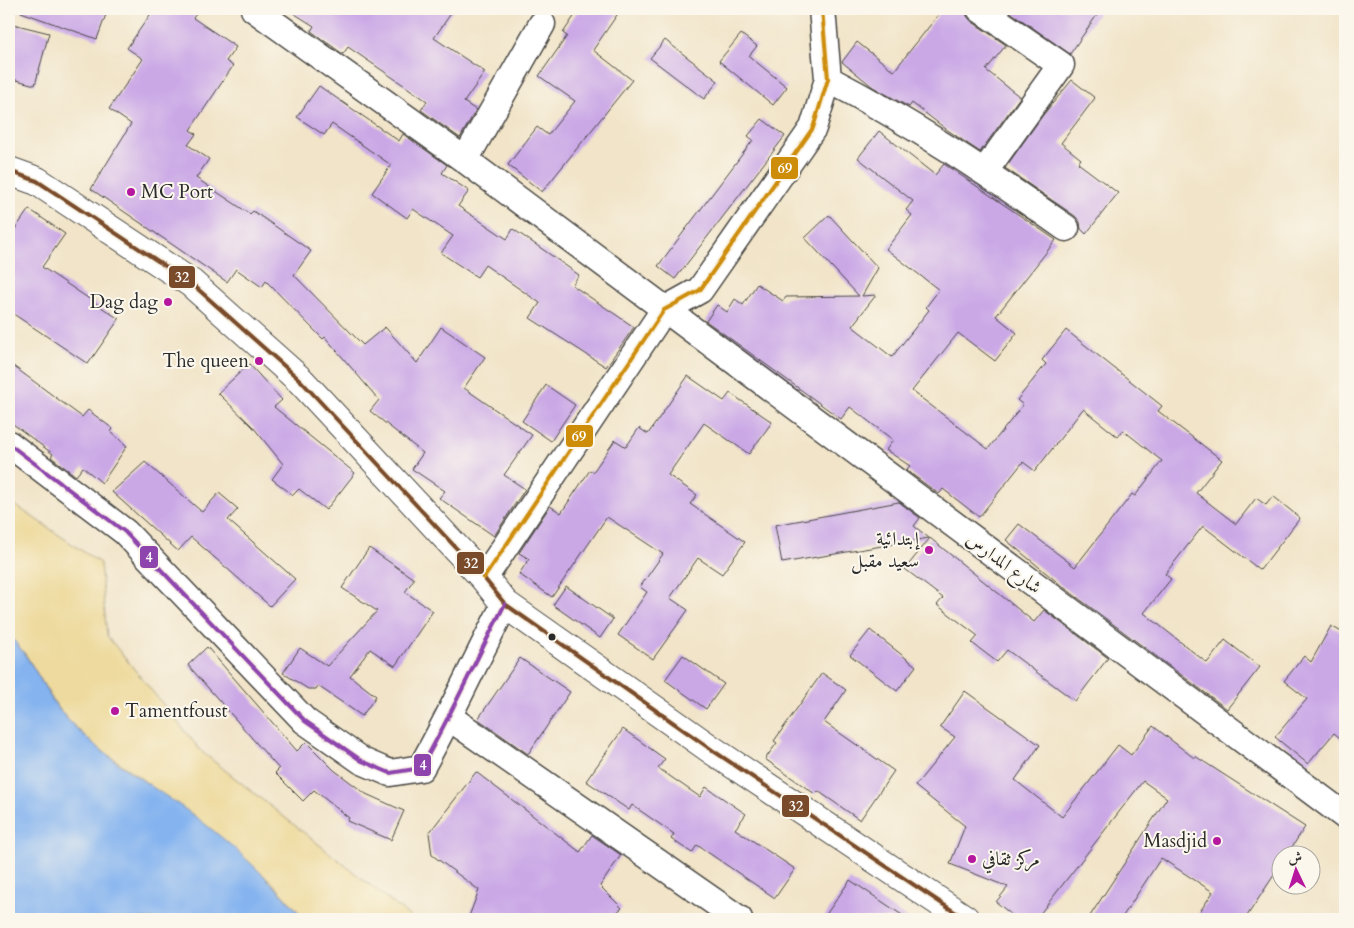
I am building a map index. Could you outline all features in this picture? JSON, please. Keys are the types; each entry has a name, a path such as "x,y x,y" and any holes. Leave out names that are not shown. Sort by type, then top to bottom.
{"main road":[{"path":"9,172 37,181 191,283 301,381 484,578 505,604 712,750 965,919"}],"street":[{"name":"شارع المدارس","path":"254,9 465,160 1345,816"},
{"path":"484,578 664,310 700,290 814,128 828,79 822,9"},
{"path":"980,9 1061,65 985,171"},
{"path":"465,160 542,24"},
{"path":"828,79 861,96 985,171 1066,228"},
{"path":"9,444 125,532 305,721 362,761 390,773 421,768 450,718 470,670 505,604"},
{"path":"450,718 739,919"}],"sand":[{"name":"Tamentfoust","path":"9,501 100,563 107,636 202,752 413,919 305,919 271,881 138,776 96,746 68,720 54,702 26,655 9,635"}],"water":[{"path":"9,635 28,659 57,707 78,730 117,762 218,834 263,875 305,919 9,919"}],"building":[{"path":"21,9 108,9 97,39 21,12"},
{"path":"154,9 200,9 193,18 236,47 226,61 233,66 190,130 196,134 188,145 209,159 196,178 250,214 253,211 311,251 294,275 363,345 385,327 417,363 441,327 485,357 464,388 532,435 504,475 525,489 494,536 439,498 445,491 412,469 423,453 370,411 379,400 325,337 323,339 266,281 262,287 236,269 227,282 91,189 131,124 109,109 143,59 127,48"},
{"path":"287,9 454,9 434,38 485,72 464,102 476,110 460,138 421,110 427,101 348,47 343,54 311,31 314,26"},
{"path":"579,9 621,9 593,50 632,80 542,192 508,165 537,127 548,135 575,101 539,76 567,36 563,33"},
{"path":"943,9 965,9 971,21 1006,45 986,70 1020,97 980,152 912,103 909,107 873,87 842,62 857,42 894,71"},
{"path":"1006,9 1101,9 1070,54"},
{"path":"9,23 49,33 35,85 9,78"},
{"path":"741,34 757,46 749,56 787,87 773,105 719,61"},
{"path":"665,40 718,81 704,99 650,58"},
{"path":"1072,80 1095,98 1061,143 1081,159 1078,163 1118,193 1086,234 1081,229 1080,222 1075,216 1005,168 1043,115"},
{"path":"319,86 399,141 403,134 447,165 442,173 469,191 458,206 507,239 513,229 545,251 579,275 572,285 634,327 606,367 530,318 540,303 485,265 477,277 441,253 453,236 413,209 407,218 372,193 391,165 332,124 324,135 297,117"},
{"path":"762,119 785,136 675,279 658,266 753,140 748,136"},
{"path":"879,131 935,175 944,164 1056,240 996,316 1017,333 995,361 958,333 912,391 988,449 1023,405 1017,400 1046,364 1042,360 1066,330 1162,406 1158,411 1222,460 1196,493 1236,524 1256,498 1266,505 1273,496 1300,518 1260,570 1203,526 1165,574 1171,579 1144,613 1207,663 1225,640 1260,667 1227,709 1062,586 1006,540 1019,524 1075,567 1132,494 1135,496 1162,461 1123,430 1118,437 1083,409 1035,471 1023,462 979,517 943,489 939,494 906,470 910,466 886,450 893,440 850,407 841,419 706,321 717,305 727,312 735,299 743,305 757,284 783,301 786,297 859,296 805,238 829,215 878,268 862,296 876,295 852,326 892,357 929,310 926,307 939,290 886,249 912,215 906,210 913,201 858,158"},
{"path":"29,209 65,234 42,267 119,319 88,364 9,311 9,238"},
{"path":"9,363 82,417 88,410 113,429 111,432 127,446 102,483 83,467 76,476 51,457 53,454 9,421"},
{"path":"249,364 282,400 274,407 355,473 326,510 299,489 293,495 272,479 283,464 253,427 218,393"},
{"path":"688,376 724,401 730,393 772,422 749,454 704,423 668,475 697,495 690,504 745,542 722,574 698,558 670,598 688,610 653,659 618,635 647,592 640,587 663,554 607,517 552,597 519,574 529,559 519,553 550,506 561,513 590,470 593,472 615,440 626,447 639,428 648,434"},
{"path":"546,385 575,405 551,441 522,421"},
{"path":"145,462 202,512 219,493 238,509 228,520 295,579 270,606 191,537 178,551 112,492"},
{"path":"899,502 920,518 914,526 929,538 782,563 775,525"},
{"path":"930,538 1034,622 1044,610 1108,658 1075,701 1007,650 997,662 972,643 978,636 937,605 943,598 905,569"},
{"path":"369,548 414,579 405,592 433,611 395,666 370,649 350,676 376,696 362,716 318,686 316,689 308,689 283,673 300,648 327,666 377,611 342,588"},
{"path":"566,586 613,619 600,638 553,605"},
{"path":"1331,626 1345,634 1345,742 1334,733 1308,764 1275,737 1307,699 1284,681 1304,656 1311,662"},
{"path":"870,630 916,666 897,691 850,655"},
{"path":"207,647 297,751 306,742 334,770 366,794 404,811 391,840 347,821 349,818 314,790 303,801 275,773 279,769 188,665"},
{"path":"683,655 724,684 706,709 665,680"},
{"path":"520,658 570,692 528,754 478,719"},
{"path":"822,673 846,690 824,722 894,771 860,820 818,791 815,794 765,759 777,743 774,741"},
{"path":"965,691 1040,745 1015,780 1062,817 1118,745 1131,755 1153,726 1194,758 1195,756 1305,827 1293,846 1272,846 1272,878 1245,919 1195,919 1213,892 1161,858 1121,919 1088,919 1167,798 1143,781 1036,919 1017,919 996,902 1008,887 950,864 965,826 915,786 955,737 940,727"},
{"path":"623,729 665,759 658,768 700,797 706,787 746,814 735,829 795,869 775,898 697,845 692,853 671,839 674,834 632,805 629,810 586,781"},
{"path":"476,772 580,852 592,835 621,855 600,886 622,908 609,919 468,919 479,890 432,855 429,833"},
{"path":"850,880 908,919 823,919"}],"transit line":[{"name":"69","path":"484,578 664,310 700,290 813,128 828,79 822,9"},
{"name":"32","path":"9,171 37,181 191,283 301,381 484,578 505,604 712,750 965,919"},
{"name":"4","path":"9,444 125,532 305,721 362,761 390,773 421,768 505,604"}],"place":[{"name":"MC Port","path":"131,192"},
{"name":"Dag dag","path":"168,302"},
{"name":"The queen","path":"259,361"},
{"name":"إبتدائية سعيد مقبل","path":"929,550"},
{"name":"Tamentfoust","path":"115,711"},
{"name":"Masdjid","path":"1217,841"},
{"name":"مركز ثقافي","path":"972,859"}]}
